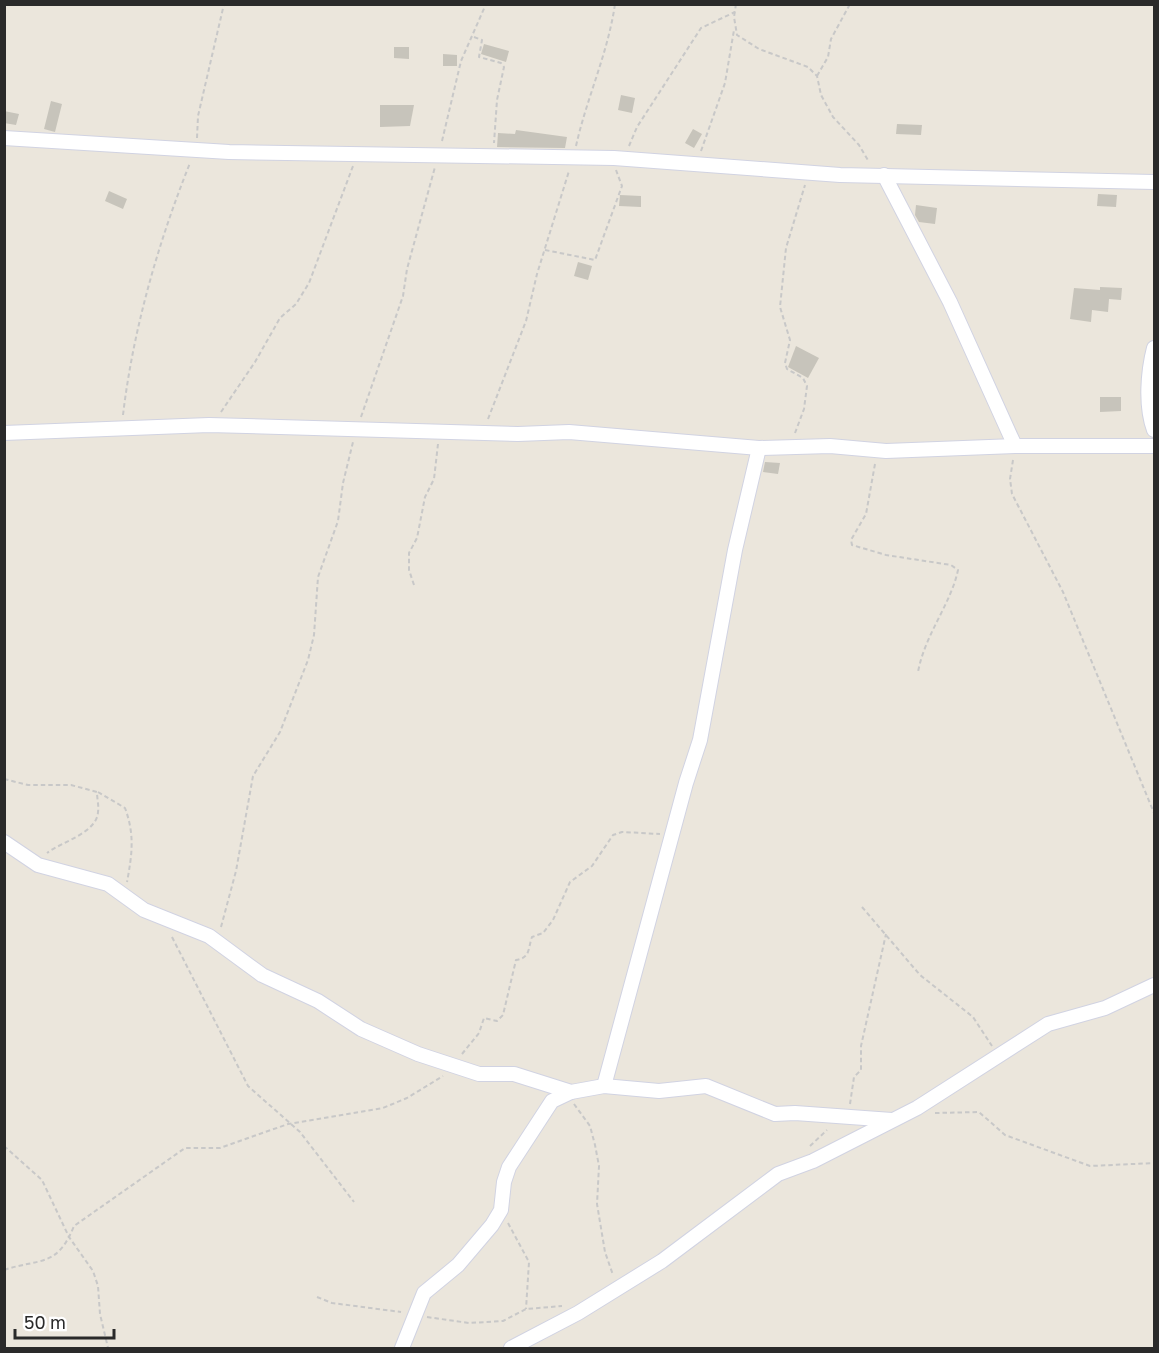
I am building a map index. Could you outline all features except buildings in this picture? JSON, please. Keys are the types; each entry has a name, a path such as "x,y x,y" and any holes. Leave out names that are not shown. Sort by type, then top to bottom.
{"street":[{"path":"4,138 196,150 494,158 574,157 697,163 808,173 1155,182"},
{"path":"880,175 941,282 1015,446"},
{"path":"1155,348 1151,360 1150,410 1155,430"},
{"path":"4,433 209,425 484,433 569,432 759,448 790,446 878,449 1155,446"},
{"path":"604,1086 700,740 735,550 759,448"},
{"path":"4,842 38,865 108,884 144,910 195,929 262,975 318,1001 361,1029 418,1054 479,1074 514,1074 571,1092"},
{"path":"511,1348 578,1313 662,1261 778,1174 813,1161 917,1108 1048,1024 1105,1008 1155,985"},
{"path":"537,1081 542,1086 542,1114"},
{"path":"402,1348 424,1293 458,1265 492,1225 501,1210 505,1175 542,1114 552,1101 571,1092 604,1086 659,1091 706,1086 775,1114 795,1113 892,1120"}],"path":[{"path":"121,427 138,329 172,209 196,150 198,116 224,4"},
{"path":"217,942 236,871 253,776 280,732 308,660 314,635 318,577 338,521 343,483 356,430 403,296 407,269 452,110 461,61 474,37 486,4"},
{"path":"484,433 494,401 526,321 574,157 585,105 609,43 615,4"},
{"path":"697,163 725,82 735,27 736,4"},
{"path":"816,76 828,57 831,39 850,4"},
{"path":"545,250 595,260 622,186 620,159 637,127 701,28 735,12"},
{"path":"735,27 737,35 742,40 808,68 816,76 821,95 833,117 859,145 880,175"},
{"path":"474,37 482,40 479,57 501,63 504,67 495,116 494,158"},
{"path":"209,425 226,407 280,318 296,304 309,283 357,155"},
{"path":"790,446 808,393 803,378 787,369 784,363 790,340 780,307 781,284 786,248 808,173"},
{"path":"414,585 409,570 409,553 417,538 425,497 434,479 437,432"},
{"path":"1015,446 1010,479 1012,494 1071,611 1155,813"},
{"path":"878,449 866,514 851,540 852,545 886,555 951,565 958,570 955,583 921,654 918,672"},
{"path":"4,779 28,785 71,785 97,792 125,808 133,828 134,844 127,883 121,893"},
{"path":"38,865 44,855 77,836 95,822 99,813 97,792"},
{"path":"4,1270 52,1259 69,1237 74,1226 185,1148 220,1148 288,1124 383,1108 431,1084 456,1066 464,1048 479,1033 484,1018 497,1020 503,1015 516,960 522,959 529,953 532,937 543,933 553,920 570,882 592,866 613,835 618,832 629,832 672,835"},
{"path":"862,907 920,975 973,1017 988,1037 996,1056"},
{"path":"163,918 248,1086 300,1132 354,1202"},
{"path":"793,1167 804,1152 850,1107 854,1077 861,1070 861,1046 886,933"},
{"path":"571,1092 573,1103 590,1126 600,1166 597,1204 605,1252 613,1275 622,1286"},
{"path":"932,1113 979,1112 1005,1135 1090,1166 1155,1163"},
{"path":"4,1146 42,1180 69,1237 93,1271 98,1286 100,1314 108,1348"},
{"path":"501,1210 529,1262 526,1309"},
{"path":"317,1297 332,1303 470,1323 503,1321 526,1309 562,1306 578,1313"}]}
